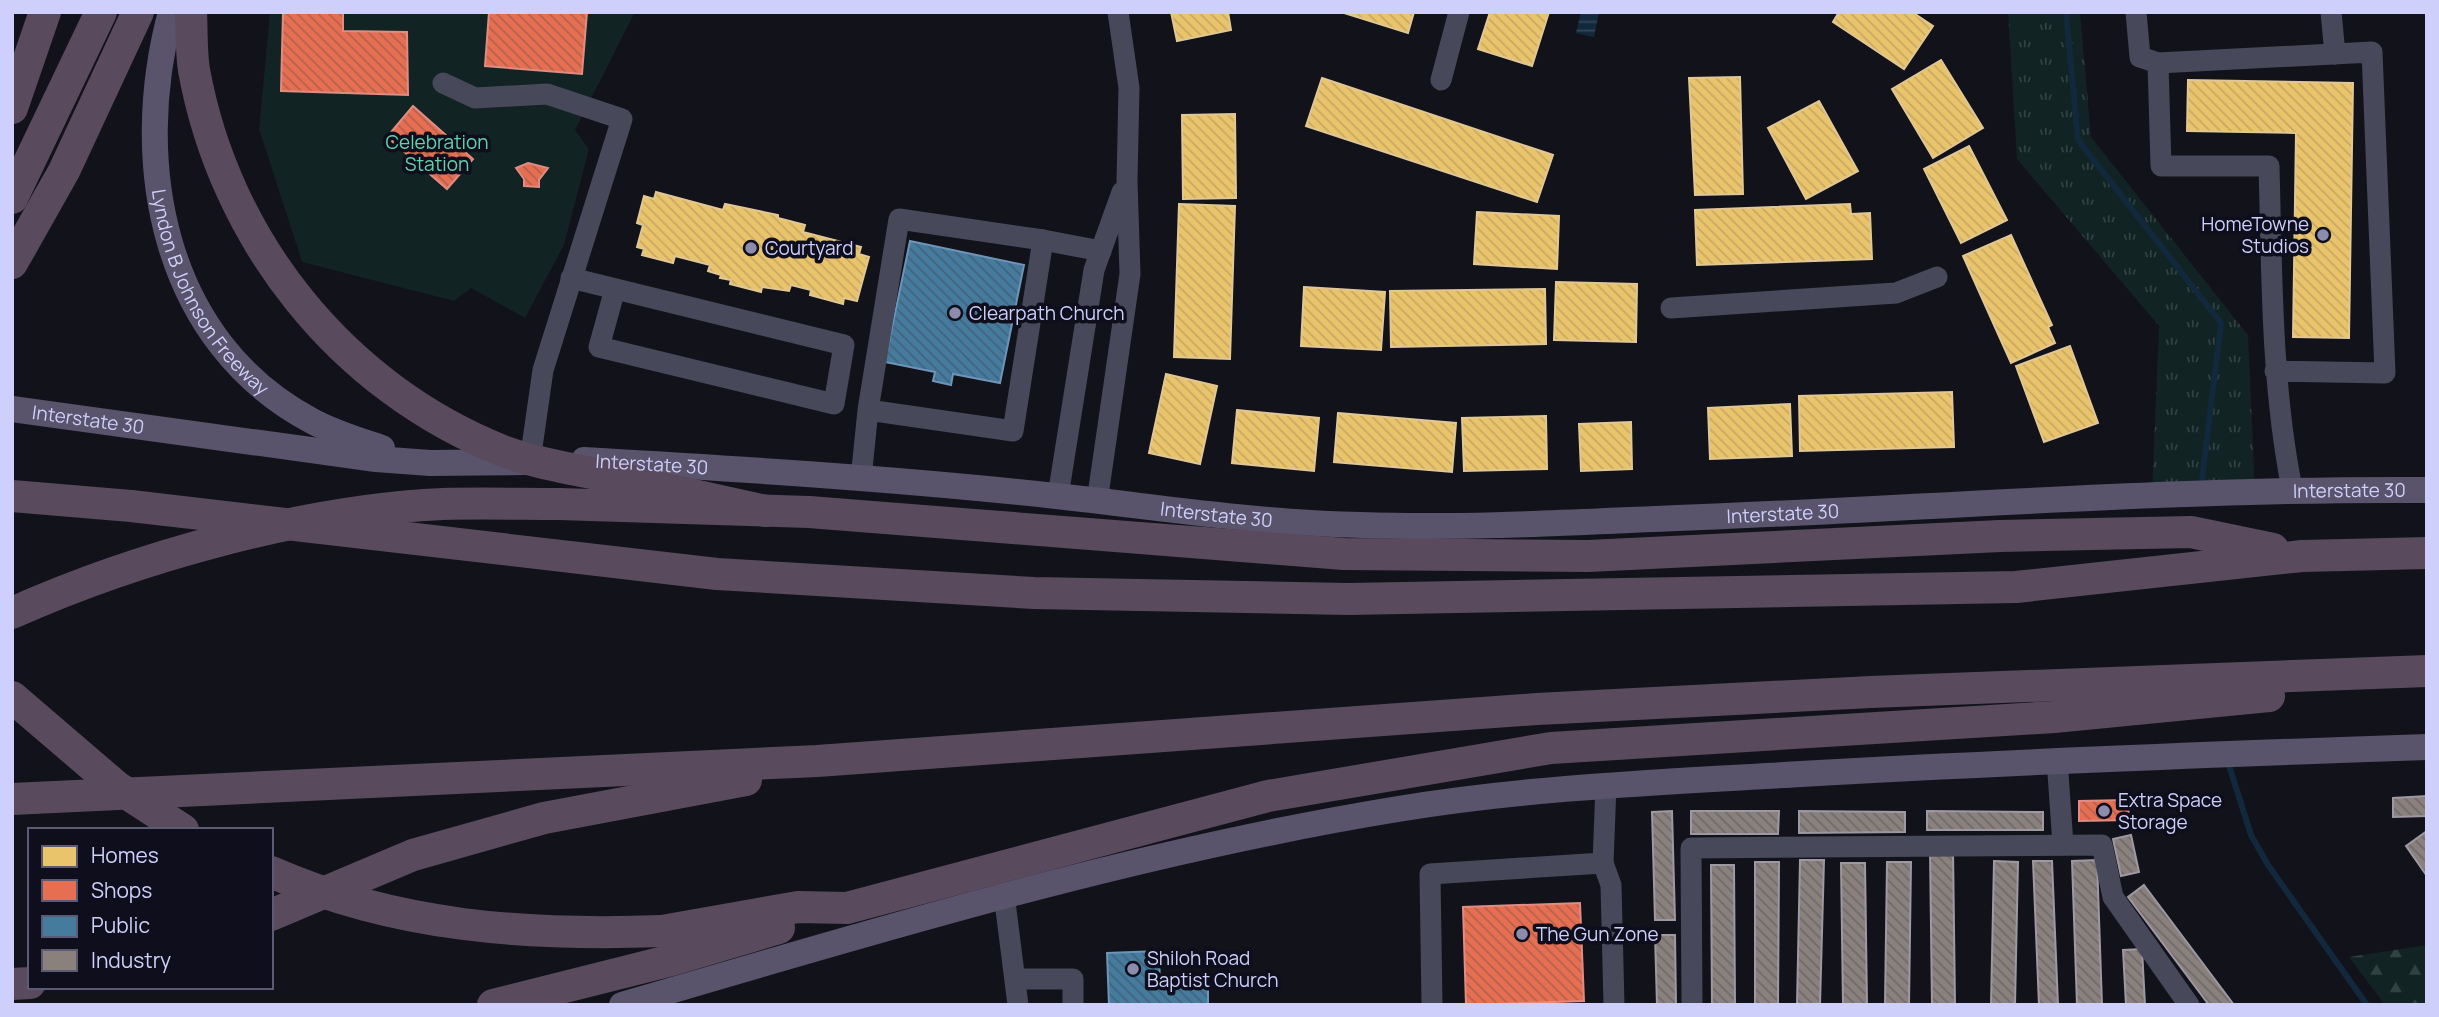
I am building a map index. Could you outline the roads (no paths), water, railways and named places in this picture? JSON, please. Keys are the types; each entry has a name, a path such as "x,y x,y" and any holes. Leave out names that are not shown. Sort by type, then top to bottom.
{"highway":[{"path":"12,108 46,12"},
{"path":"12,198 101,12"},
{"path":"12,263 64,171 138,12"},
{"path":"191,12 194,70 219,161 246,224 282,280 327,334 373,376 434,418 505,452 766,511"},
{"path":"12,496 131,506 717,574 1034,593 1348,599 2016,587 2302,556 2427,554"},
{"path":"12,613 110,575 278,525 440,504 559,504 766,511 1110,534 1344,554 1588,556 2000,536 2191,532 2302,556"},
{"path":"12,799 861,758 1537,709 1871,692 2427,671"},
{"path":"493,1005 672,960 847,908 1268,796 1551,748 2179,707 2427,676"},
{"path":"12,697 117,787 180,828"},
{"path":"273,914 413,855 544,818 861,758"},
{"path":"273,873 355,902 417,918 478,928 559,933 662,931 798,907 847,908"}],"main road":[{"name":"Lyndon B Johnson Freeway","path":"171,12 156,86 154,130 163,215 186,290 208,327 273,395 312,421 351,438 430,463"},
{"name":"Interstate 30","path":"12,408 263,445 430,463 586,460 861,479 1058,496 1204,515 1357,525 1463,526 2292,489 2427,490"},
{"path":"622,1005 1004,894 1218,844 1397,809 1515,793 1606,785 2057,759 2427,747"}],"street":[{"path":"1097,502 1129,274 1129,88 1118,12"},
{"path":"1441,80 1459,12"},
{"path":"2136,12 2140,57 2158,63 2372,52 2385,373 2275,371"},
{"path":"2331,12 2335,54"},
{"path":"2158,63 2161,166 2269,166 2275,371 2280,426 2292,489"},
{"path":"443,83 475,98 547,94 622,119 543,370 530,461"},
{"path":"1058,496 1094,270 1127,181"},
{"path":"861,479 868,410 899,219 1101,250"},
{"path":"868,410 1013,431 1043,240"},
{"path":"1671,308 1896,293 1937,277"},
{"path":"571,278 844,345 834,404 599,347 615,289"},
{"path":"2057,759 2063,845"},
{"path":"1606,785 1603,863 1611,885 1614,1005"},
{"path":"1692,1005 1691,848 2063,845 2102,845 2113,897 2189,1005"},
{"path":"1432,1005 1430,874 1603,863"},
{"path":"1004,894 1017,979 1018,1005"},
{"path":"1017,979 1073,979 1073,1005"}],"water":[{"path":"1581,12 1599,12 1594,37 1576,33"}],"waterway":[{"path":"2066,12 2078,140 2221,323 2202,480"},
{"path":"2227,759 2251,835 2268,865 2367,1005"}],"place":[{"name":"HomeTowne Studios","path":"2323,235"},
{"name":"Courtyard","path":"751,248"},
{"name":"Clearpath Church","path":"955,313"},
{"name":"Extra Space Storage","path":"2104,811"},
{"name":"The Gun Zone","path":"1522,934"},
{"name":"Shiloh Road Baptist Church","path":"1133,969"}],"park label":[{"name":"Celebration Station","path":"437,153"}]}
